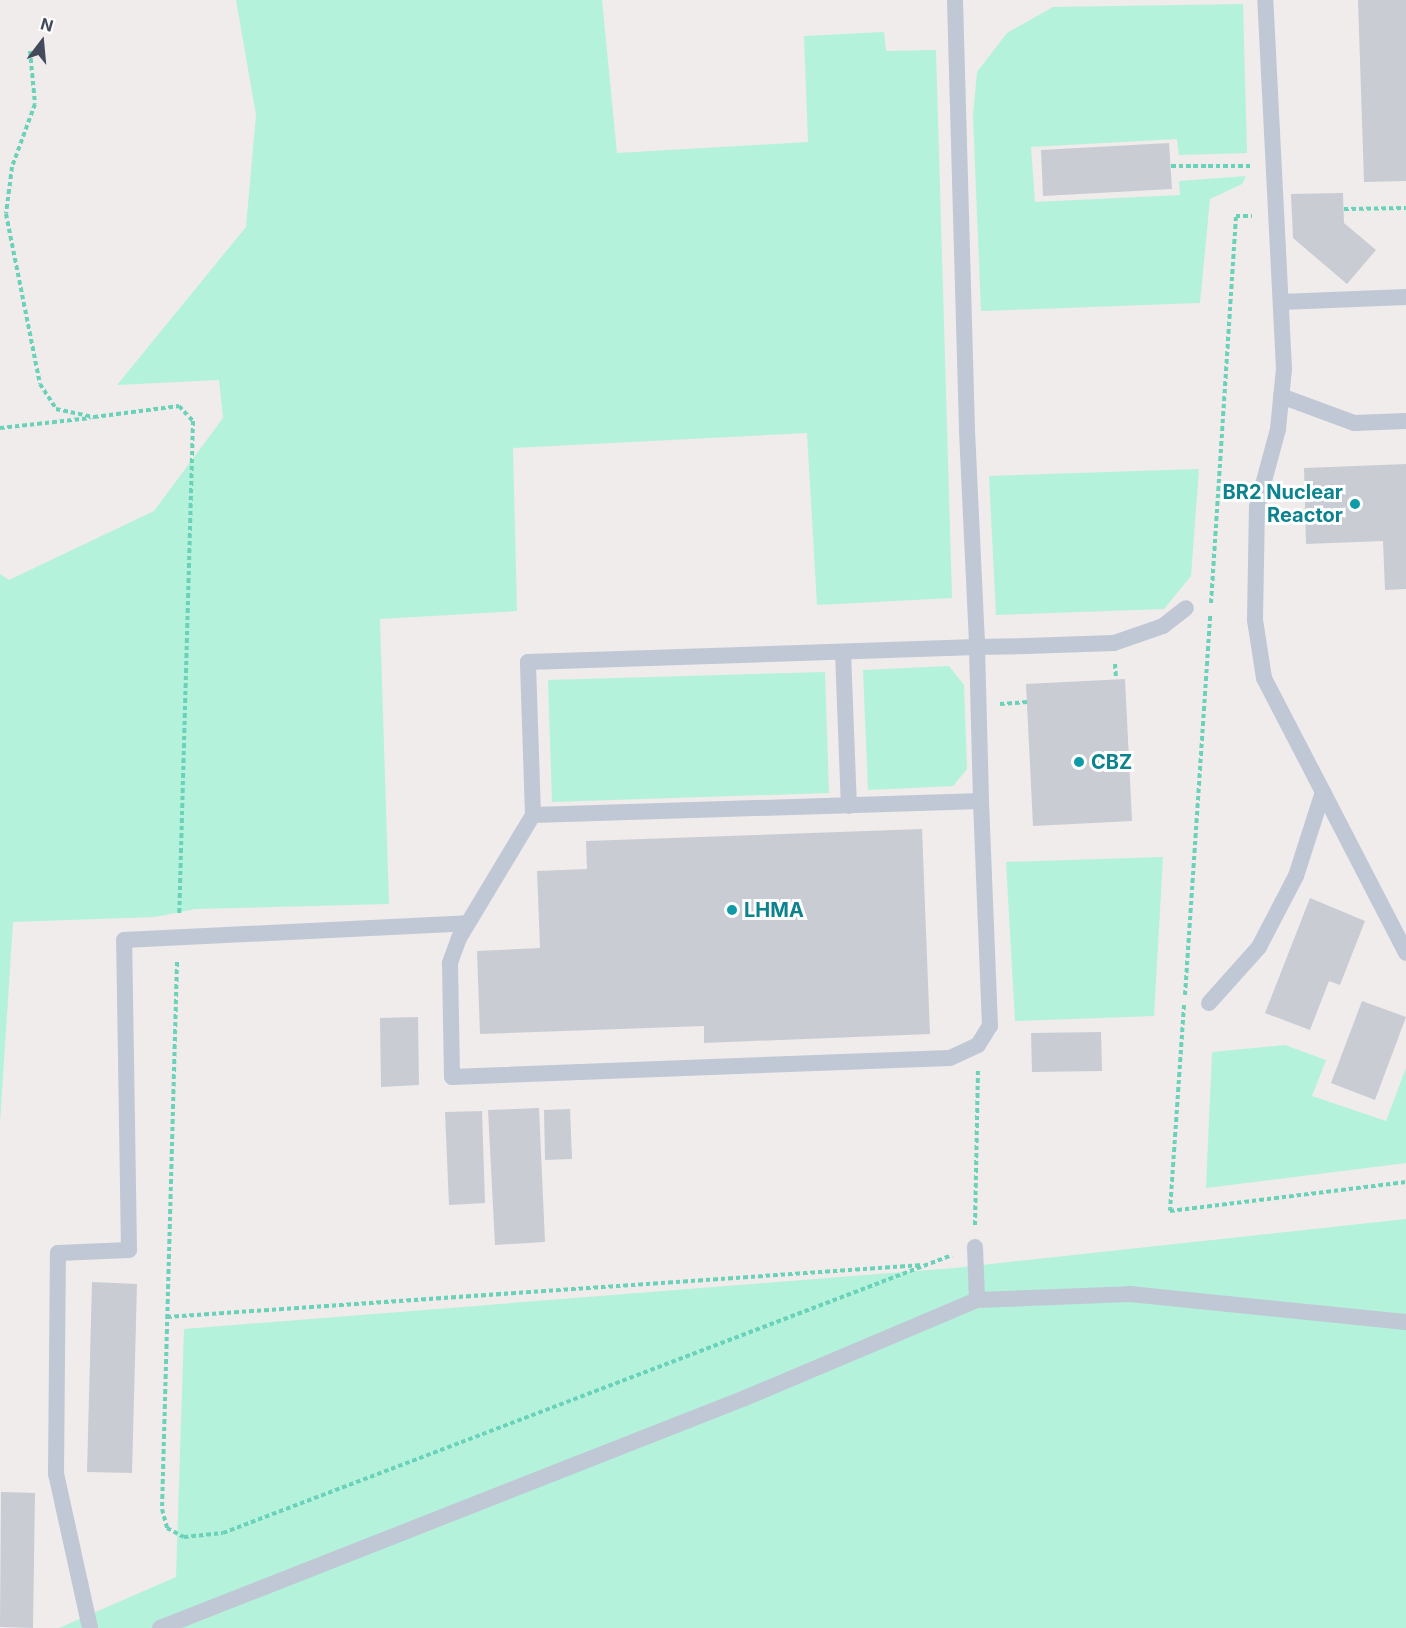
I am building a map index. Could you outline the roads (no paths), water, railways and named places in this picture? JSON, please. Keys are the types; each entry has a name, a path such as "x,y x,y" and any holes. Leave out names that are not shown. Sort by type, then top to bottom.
{"lane":[{"path":"955,0 977,647 981,801 990,1026 978,1045 950,1058 452,1077 450,963 468,923 533,815 528,662 977,647 1114,643 1163,626 1186,608"},
{"path":"1264,0 1281,302 1281,396 1257,507 1255,620 1264,678 1406,953"},
{"path":"1281,302 1406,297"},
{"path":"1281,396 1354,423 1406,421"},
{"path":"843,652 849,806"},
{"path":"1209,1003 1259,947 1296,876 1323,792"},
{"path":"533,815 981,801"},
{"path":"90,1628 56,1474 58,1253 129,1250 124,940 468,923"},
{"path":"975,1247 977,1300"},
{"path":"160,1628 746,1398 977,1300 1130,1294 1406,1322"}],"place":[{"name":"BR2 Nuclear Reactor","path":"1355,504"},
{"name":"CBZ","path":"1079,762"},
{"name":"LHMA","path":"732,910"}]}
